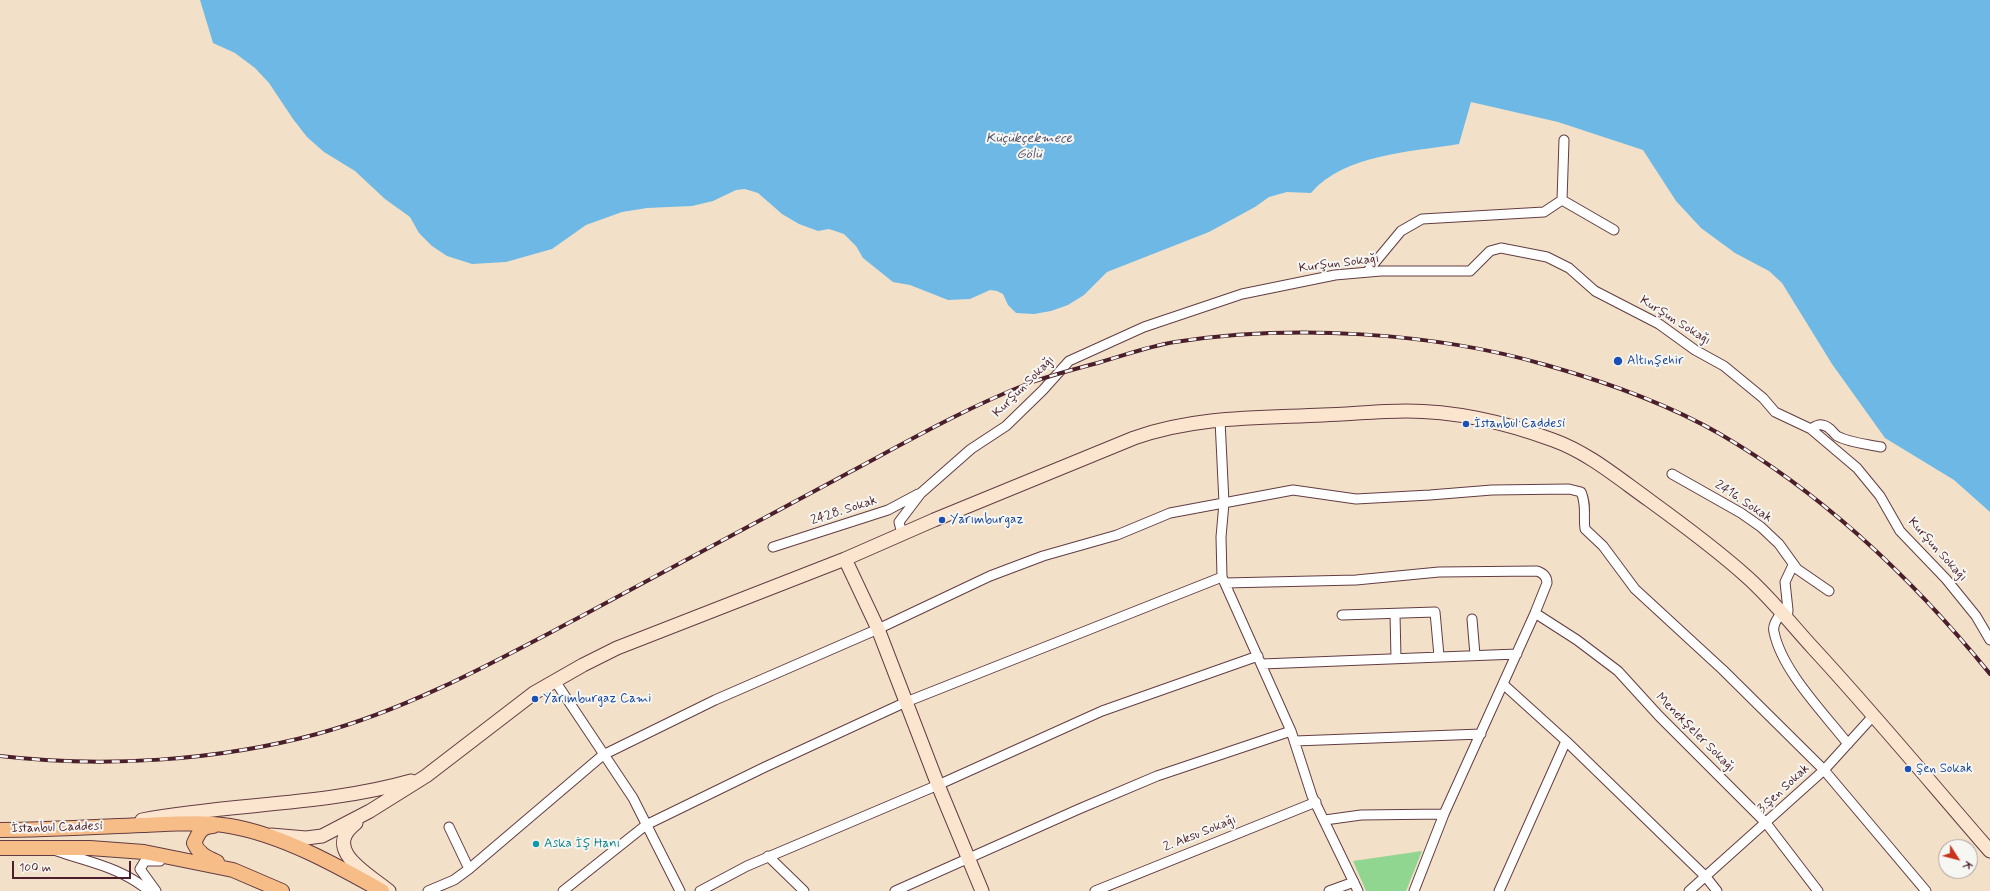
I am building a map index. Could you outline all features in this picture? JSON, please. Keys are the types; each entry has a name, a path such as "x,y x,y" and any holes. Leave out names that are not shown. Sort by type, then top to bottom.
{"main road":[{"name":"İstanbul Caddesi","path":"0,830 50,830 188,824 230,826"},
{"path":"282,891 233,870 203,855 197,850 194,842 198,833 202,828 230,826 280,840 344,870 382,891"},
{"path":"0,848 117,849 144,852 233,870"}],"street":[{"path":"1562,200 1564,140"},
{"path":"1562,200 1614,230"},
{"path":"1367,272 1401,231 1422,219 1544,212 1562,200"},
{"name":"Kurşun Sokağı","path":"902,534 899,522 921,493 972,448 1006,426 1043,390 1069,361 1144,327 1242,294 1335,275 1367,272 1470,271 1490,251 1501,248 1547,257 1569,268 1595,291 1659,324 1695,350 1724,366 1763,398 1775,412 1811,429 1857,468 1880,496 1900,531 1946,578 1976,616 1990,640"},
{"path":"257,834 306,838 322,836 370,811 426,776 518,706 555,681 617,648 846,559 902,534 1147,433 1176,426 1220,420 1406,411 1437,413 1502,424 1574,448 1682,524 1748,578 1784,616 1874,714 1990,851"},
{"path":"1220,420 1224,503 1221,537 1224,580 1291,731 1316,802 1358,891"},
{"name":"Kurşun Sokağı","path":"1811,429 1817,425 1823,425 1830,428 1836,435 1850,441 1881,447"},
{"name":"2416. Sokak","path":"1672,474 1741,513 1761,527 1779,544 1793,565 1829,591"},
{"path":"428,891 454,880 469,869 603,755 715,700 878,629 990,576 1043,556 1117,535 1170,513 1293,490 1356,499 1492,490 1569,490 1581,492 1586,502 1583,516 1585,529 1603,546 1635,589 1723,670 1824,770 1926,891"},
{"name":"2428. Sokak","path":"773,547 888,510 921,493"},
{"path":"846,559 878,629 938,785 970,858 982,891"},
{"path":"1793,565 1785,582 1788,610 1784,616 1775,622 1774,631 1788,667 1848,744"},
{"path":"563,891 646,825 765,767 906,702 1224,580 1356,580 1447,572 1537,571 1544,576 1547,584 1517,654 1444,814 1414,891"},
{"path":"1342,615 1435,612 1439,656"},
{"name":"Menekşeler Sokağı","path":"1535,613 1577,640 1618,671 1659,716 1766,823 1818,891"},
{"path":"1395,614 1396,658"},
{"path":"1472,619 1476,655"},
{"path":"700,891 768,856 938,785 1102,711 1260,660 1517,654"},
{"path":"555,681 603,755 618,773 633,798 680,891"},
{"path":"1503,684 1566,741 1706,877 1717,891"},
{"name":"3.Şen Sokak","path":"1689,891 1824,770 1874,714"},
{"path":"895,891 1079,808 1157,776 1291,731"},
{"path":"1295,741 1481,734"},
{"path":"1499,891 1566,741"},
{"path":"115,827 164,816 207,810 303,802 353,794 387,787 426,776"},
{"name":"2. Aksu Sokağı","path":"1095,891 1316,802"},
{"path":"370,811 348,830 344,837 343,848 347,856 389,891"},
{"path":"1325,820 1361,815 1444,814"},
{"path":"449,827 469,869"},
{"path":"48,848 118,871 149,891"},
{"path":"768,856 804,891"},
{"path":"156,891 140,869 145,861 193,862"},
{"path":"1329,891 1354,882"}],"green space":[{"path":"1422,851 1406,891 1366,891 1353,861"}],"water":[{"name":"Küçükçekmece Gölü","path":"200,0 1990,0 1990,512 1954,480 1885,438 1832,364 1782,283 1769,271 1735,253 1701,228 1676,201 1643,150 1558,122 1471,102 1459,144 1400,153 1360,162 1341,170 1325,180 1311,193 1287,192 1269,197 1255,207 1209,232 1107,272 1084,295 1068,305 1051,311 1034,314 1016,313 1008,305 1003,294 997,291 990,290 970,299 948,300 910,285 893,282 863,258 856,246 844,234 829,229 818,231 799,224 782,214 758,193 745,189 736,190 713,201 692,206 647,208 622,212 586,225 552,249 506,262 472,264 447,256 432,246 419,233 410,217 385,199 355,171 324,152 307,137 269,83 255,68 235,53 213,43"}],"railway":[{"path":"0,756 39,760 160,760 240,751 317,734 351,724 418,698 483,667 578,618 915,437 1004,393 1045,378 1156,346 1220,336 1266,333 1362,334 1410,338 1457,345 1546,365 1613,386 1657,403 1720,434 1759,458 1832,512 1866,542 1931,605 1990,674"}],"place":[{"name":"Altınşehir","path":"1618,361"},
{"name":"İstanbul Caddesi","path":"1466,424"},
{"name":"Yarımburgaz","path":"942,520"},
{"name":"Yarımburgaz Cami","path":"535,699"},
{"name":"Şen Sokak","path":"1908,769"},
{"name":"Aska İş Hanı","path":"536,844"}]}
